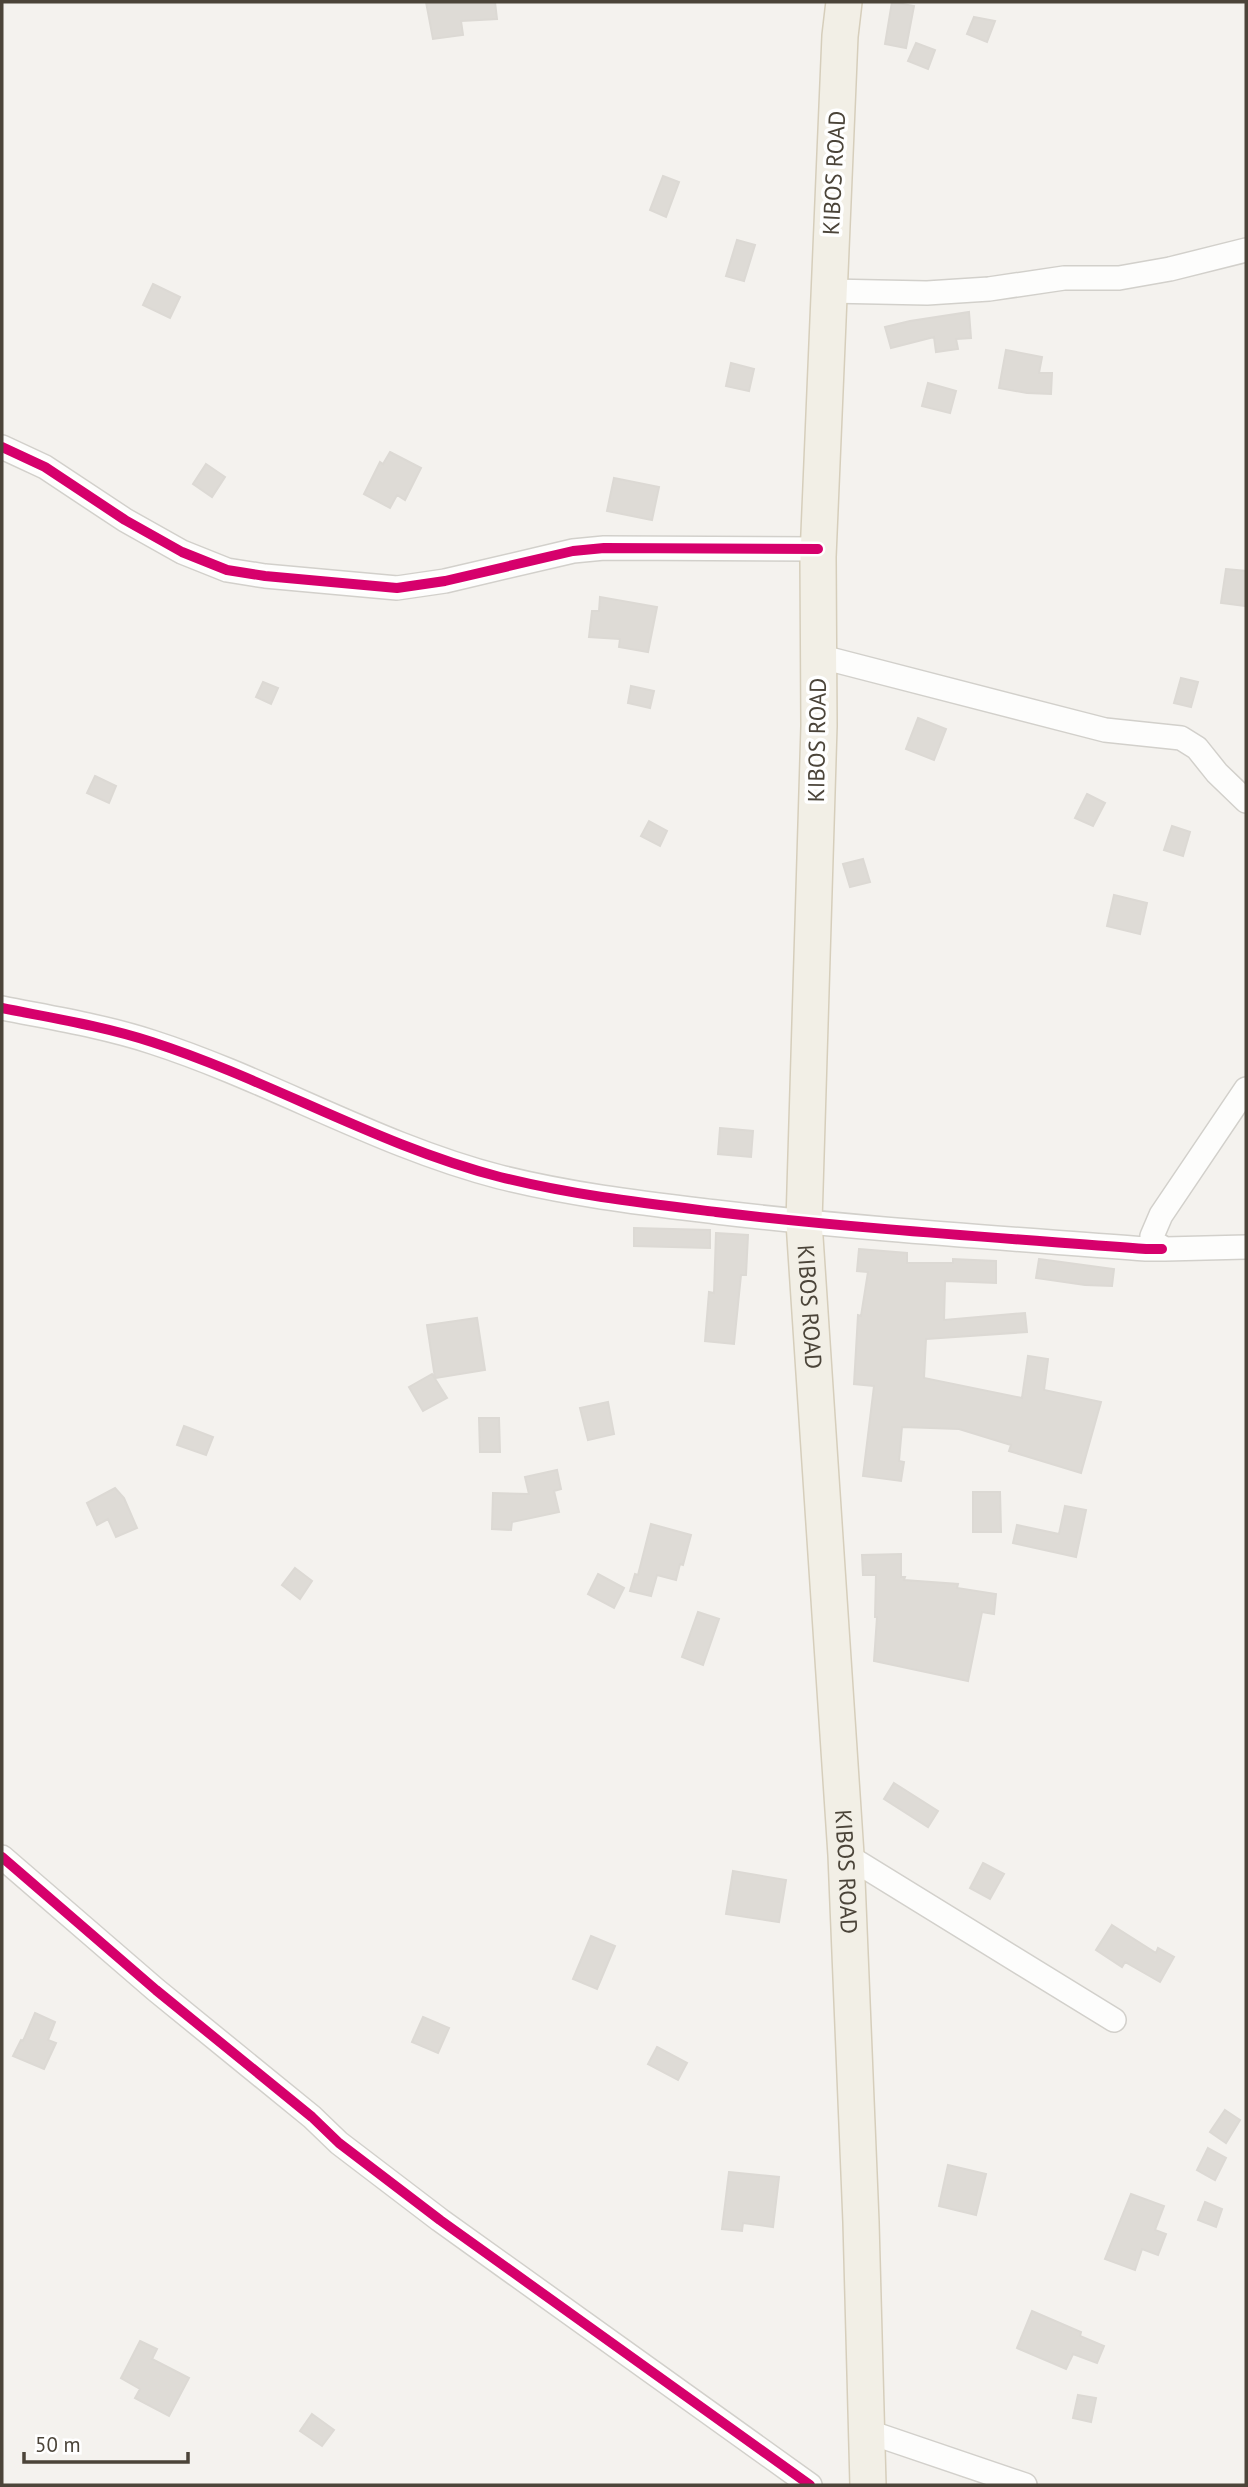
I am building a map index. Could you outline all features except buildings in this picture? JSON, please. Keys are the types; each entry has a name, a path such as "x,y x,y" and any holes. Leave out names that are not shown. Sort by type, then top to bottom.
{"main road":[{"name":"KIBOS ROAD","path":"845,2 840,36 818,550 819,726 804,1222 846,1855 861,2222 868,2485"}],"street":[{"path":"829,291 927,293 989,289 1064,278 1119,278 1170,269 1246,250"},
{"path":"2,447 30,458 125,520 183,552 227,570 304,581 397,588 445,581 573,551 604,548 818,550"},
{"path":"818,656 1105,730 1181,738 1198,748 1217,773 1246,801"},
{"path":"2,1009 106,1029 153,1042 417,1151 497,1176 581,1196 804,1222 1146,1250 1246,1247"},
{"path":"1162,1249 1152,1236 1158,1221 1246,1089"},
{"path":"846,1855 1114,2020"},
{"path":"2,1857 156,1990 312,2117 339,2143 440,2220 810,2485"},
{"path":"866,2431 1025,2485"}],"cycle path":[{"path":"2,447 45,467 125,520 182,552 227,570 265,576 397,588 445,581 573,551 604,548 818,549"},
{"path":"2,1008 134,1036 196,1057 411,1148 500,1177 554,1189 770,1218 931,1233 1162,1249"},
{"path":"2,1857 156,1990 312,2117 339,2143 440,2220 810,2485"}]}
